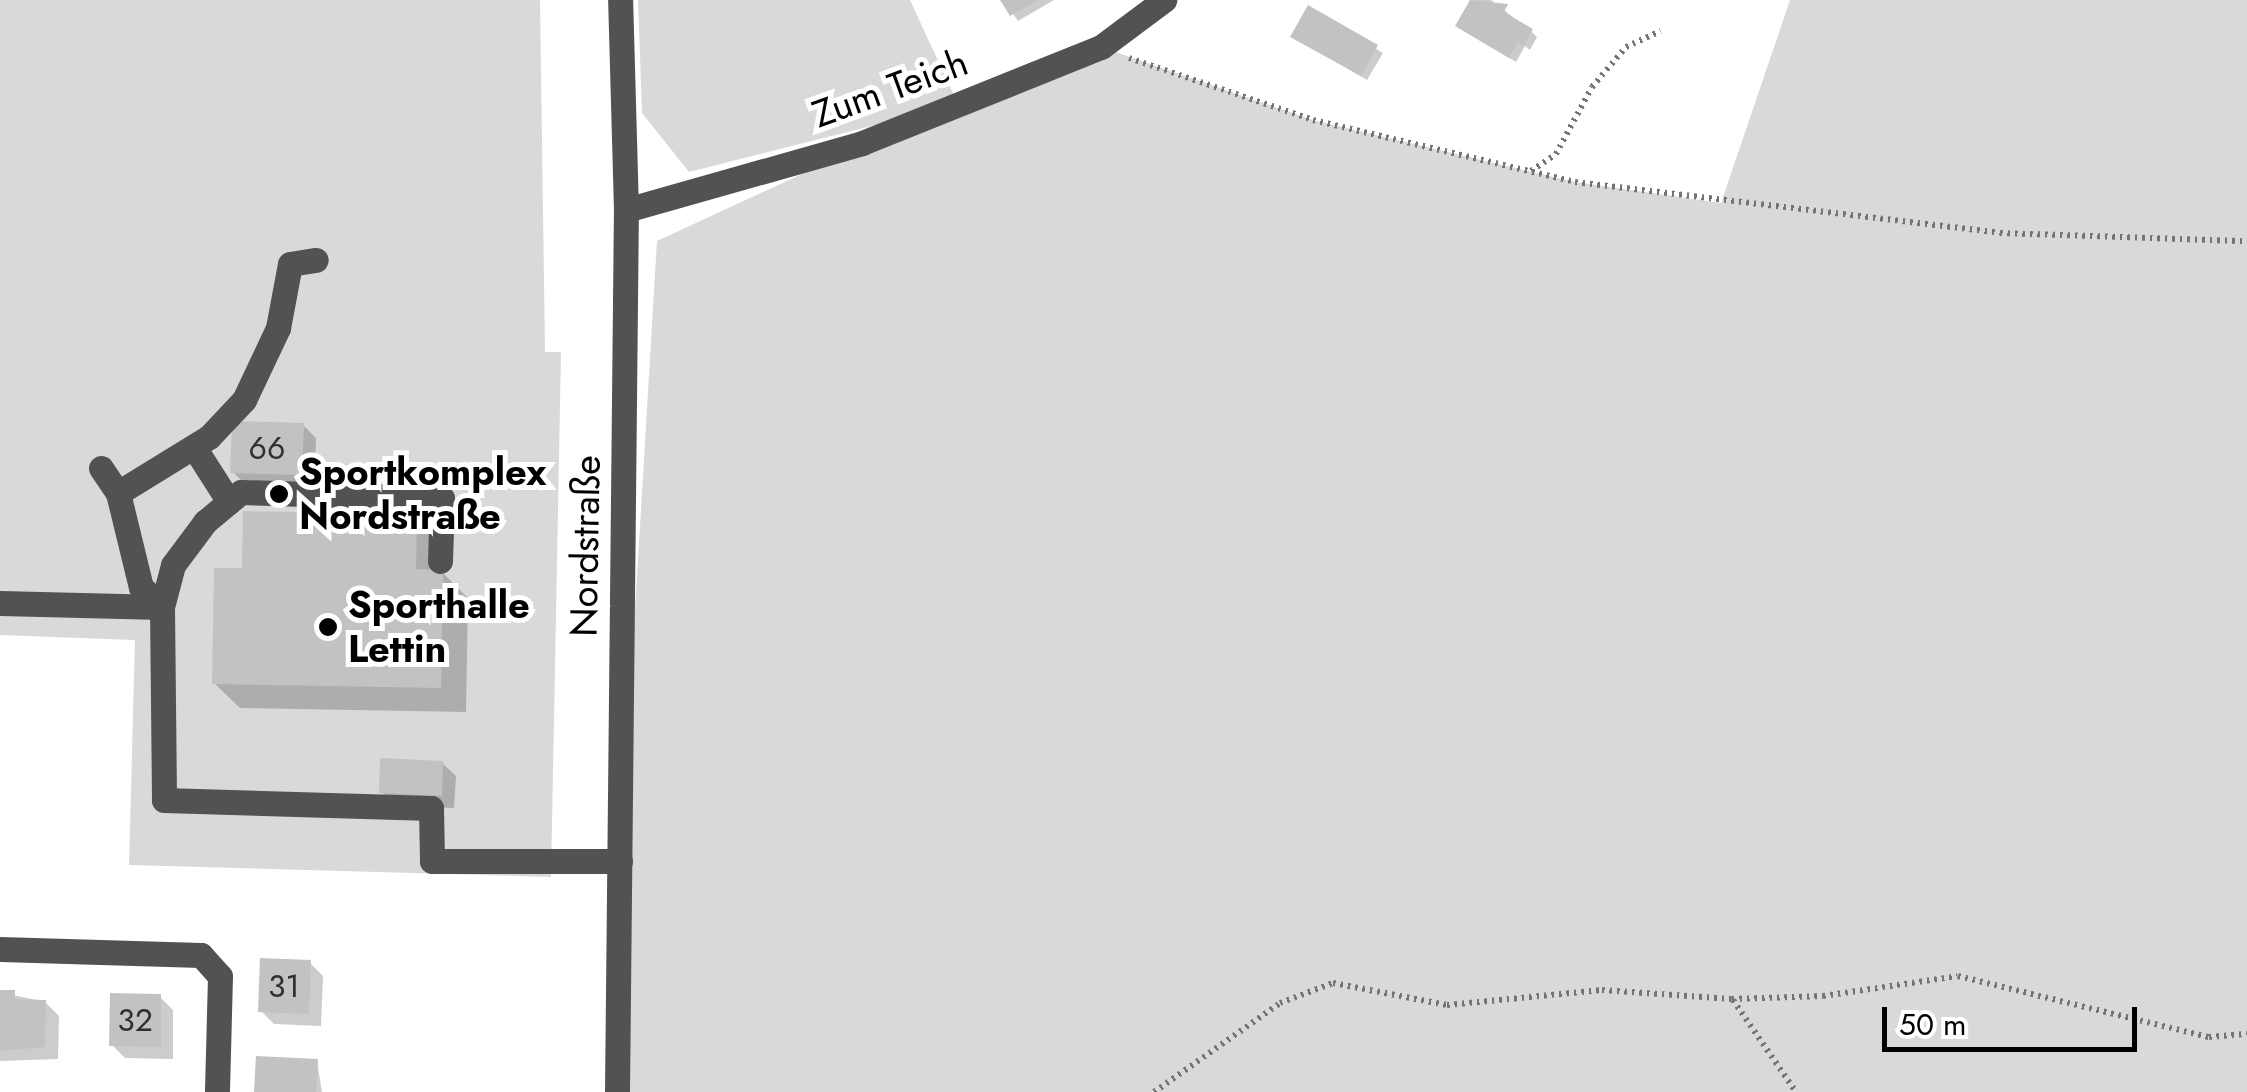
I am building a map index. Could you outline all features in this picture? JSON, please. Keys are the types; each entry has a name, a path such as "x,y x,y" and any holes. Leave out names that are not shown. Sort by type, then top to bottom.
{"street":[{"name":"Nordstraße","path":"617,1092 626,210 620,0"},
{"name":"Zum Teich","path":"626,210 862,143 1100,47 1164,0"},
{"path":"118,493 194,447 244,400 263,365 290,262"},
{"path":"194,447 229,502"},
{"path":"101,468 118,493 130,560 141,587 162,606"},
{"path":"440,561 442,498 241,492 229,502 173,564 162,606 164,800 431,808 432,861 620,862"},
{"path":"0,603 162,606"},
{"path":"0,950 202,956 220,976 218,1092"}],"path":[{"path":"1530,171 1556,154 1592,87 1626,47 1660,31"},
{"path":"1100,47 1313,120 1530,171 1722,204 2000,234 2247,241"},
{"path":"1154,1092 1280,1002 1334,983 1447,1006 1602,990 1732,999 1824,996 1958,976 2209,1038 2247,1034"},
{"path":"1732,999 1796,1092"}],"shaded area":[{"name":"Sportkomplex Nordstraße","path":"0,0 540,0 545,352 561,352 551,877 129,865 135,640 0,635"},
{"path":"638,0 910,0 958,104 1101,47 1313,120 1575,182 1721,203 1790,0 2247,0 2247,1092 617,1092 620,861 657,241 947,107 689,172 642,113"}],"building":[{"path":"1000,0 1038,0 1010,16"},
{"path":"1470,0 1508,4 1504,12 1533,29 1523,46 1518,42 1509,58 1455,26"},
{"path":"1308,5 1378,45 1361,76 1290,37"},
{"path":"232,421 304,423 302,475 230,473"},
{"name":"Sporthalle Lettin","path":"243,511 417,514 416,569 443,570 441,688 212,684 214,568 242,568"},
{"path":"380,758 443,761 442,796 379,793"},
{"path":"260,958 311,960 309,1014 258,1012"},
{"path":"0,990 15,990 15,999 46,1000 45,1047 0,1051"},
{"path":"110,993 161,994 161,1047 109,1046"},
{"path":"256,1056 318,1059 316,1092 254,1092"}],"place":[{"name":"Sportkomplex Nordstraße","path":"279,494"},
{"name":"Sporthalle Lettin","path":"328,627"}]}
